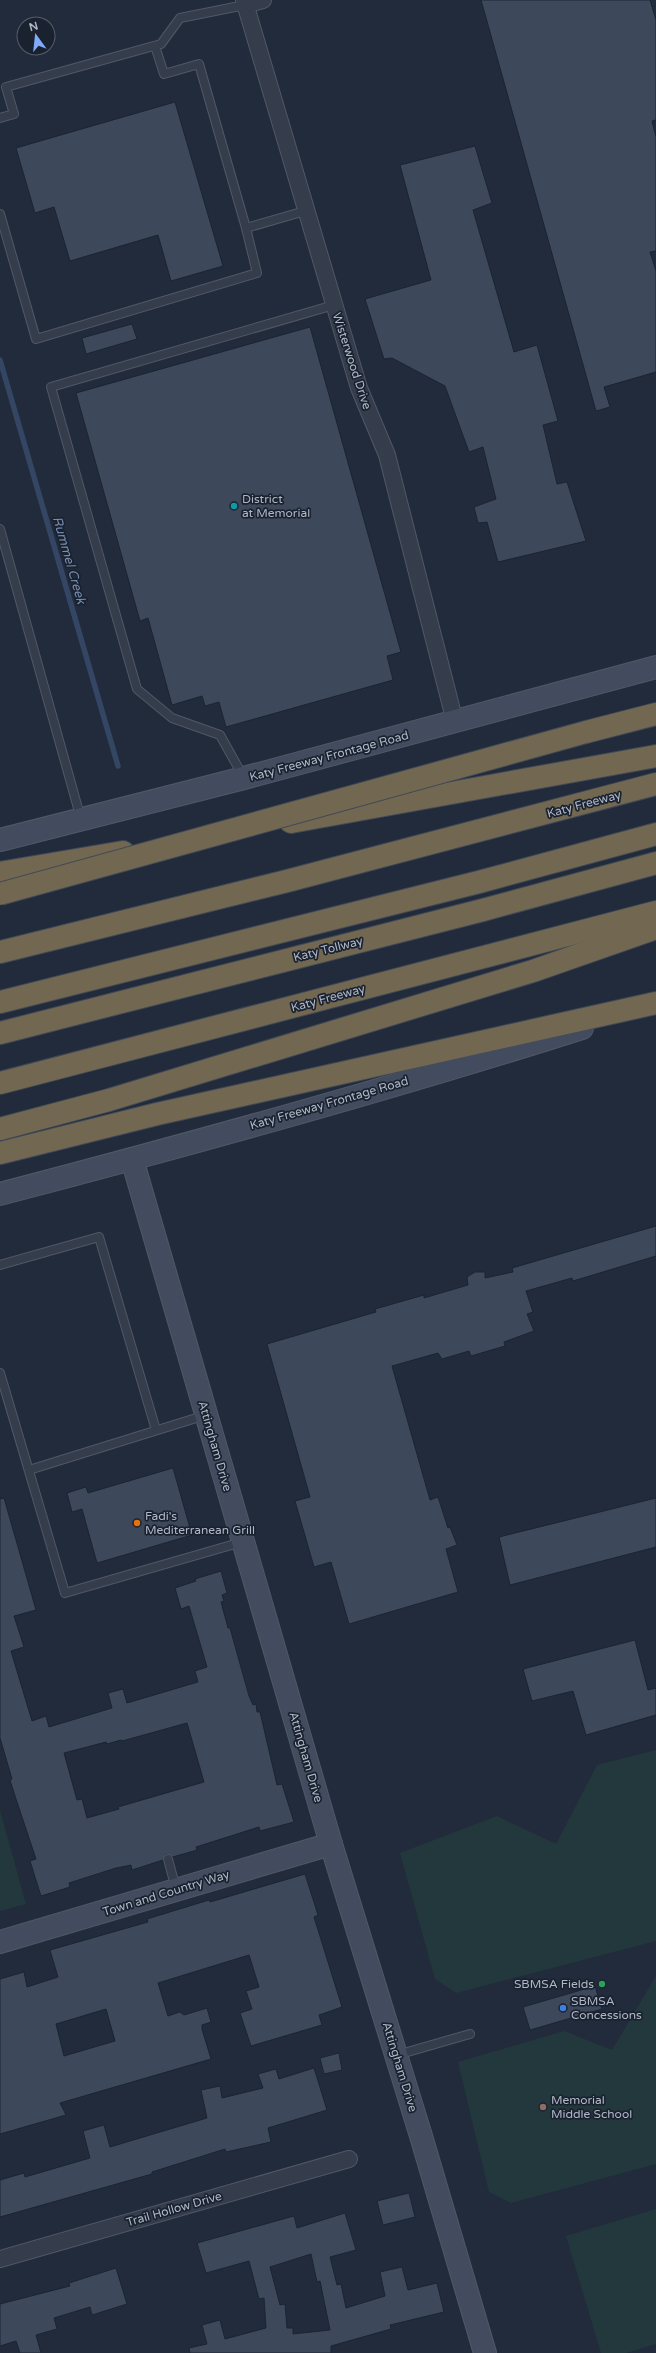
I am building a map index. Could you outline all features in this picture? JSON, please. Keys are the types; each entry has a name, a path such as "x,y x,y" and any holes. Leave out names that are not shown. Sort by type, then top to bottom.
{"highway":[{"path":"0,894 656,712"},
{"path":"0,873 656,756"},
{"name":"Katy Freeway","path":"0,952 287,881 656,784"},
{"path":"0,1002 471,884 656,834"},
{"name":"Katy Tollway","path":"0,1033 484,910 656,864"},
{"name":"Katy Freeway","path":"0,1083 656,912"},
{"path":"0,1129 109,1100 496,982 656,928"},
{"path":"0,1152 157,1114 656,1004"}],"street":[{"path":"245,2 263,0"},
{"name":"Wisterwood Drive","path":"245,2 305,211 359,388 387,455 454,722"},
{"name":"Katy Freeway Frontage Road","path":"0,840 244,778 656,667"},
{"name":"Katy Freeway Frontage Road","path":"0,1194 132,1159 503,1053 656,1004"},
{"name":"Attingham Drive","path":"132,1159 331,1844 485,2353"},
{"name":"Town and Country Way","path":"0,1942 331,1844"},
{"name":"Trail Hollow Drive","path":"0,2258 349,2159"}],"lane":[{"path":"0,118 14,114 6,87 161,44 180,18 245,2"},
{"path":"0,214 36,339 257,273 246,228 199,64 164,74 155,46"},
{"path":"246,228 305,211"},
{"path":"244,778 220,735 172,718 137,689 51,387 334,305"},
{"path":"0,529 2,546 82,820"},
{"path":"0,1265 99,1237 156,1430"},
{"path":"0,1373 65,1593 244,1542"},
{"path":"29,1470 206,1415"},
{"path":"168,1859 176,1890"},
{"path":"396,2055 470,2034"}],"green space":[{"path":"656,1750 656,1941 456,1993 435,1979 400,1853 497,1816 556,1844 597,1765"},
{"path":"0,1810 26,1904 0,1911"},
{"path":"656,1976 656,2164 511,2203 489,2192 458,2062 564,2031 612,2050"},
{"path":"656,2209 656,2344 626,2353 601,2353 566,2236"}],"building":[{"path":"481,0 650,0 656,20 656,120 652,121 656,137 656,251 650,252 656,271 656,372 604,387 610,407 596,411"},
{"path":"175,102 223,266 171,281 158,235 70,261 54,207 35,213 16,148"},
{"path":"475,146 492,203 473,210 514,352 537,345 558,421 543,425 557,484 567,482 586,541 498,562 487,522 478,523 474,507 496,499 483,447 469,452 445,386 392,358 384,359 365,299 431,280 400,165"},
{"path":"132,324 137,339 86,354 82,338"},
{"name":"District at Memorial","path":"310,327 401,652 387,656 393,680 226,727 219,702 205,706 202,696 172,705 148,618 140,621 76,393"},
{"path":"656,1226 656,1256 573,1281 572,1278 526,1291 533,1312 527,1314 534,1331 504,1342 505,1346 471,1356 469,1351 442,1359 438,1353 392,1366 430,1500 438,1497 448,1528 450,1527 457,1545 446,1549 458,1592 349,1624 331,1562 314,1567 295,1501 310,1497 267,1344 376,1312 375,1309 424,1295 424,1298 468,1285 467,1277 475,1272 485,1272 485,1278 513,1272 512,1268"},
{"name":"Fadi's Mediterranean Grill","path":"173,1468 192,1535 97,1563 82,1509 72,1512 67,1493 86,1487 88,1493"},
{"path":"4,1498 36,1610 14,1616 24,1647 11,1651 32,1721 46,1716 49,1727 112,1708 108,1693 123,1689 127,1703 198,1682 195,1671 207,1667 189,1606 181,1609 175,1588 196,1581 195,1579 221,1571 227,1593 222,1595 224,1601 221,1602 228,1628 230,1628 249,1696 253,1705 256,1704 257,1712 260,1712 277,1785 282,1784 294,1822 260,1831 259,1827 196,1847 197,1850 173,1857 166,1854 163,1860 132,1870 131,1865 116,1868 69,1883 70,1887 41,1896 30,1861 36,1859 10,1780 12,1779 0,1738 0,1499","holes":["187,1723 204,1782 118,1807 119,1809 87,1818 82,1799 77,1800 64,1753 106,1742 107,1744 122,1741"]},
{"path":"656,1498 656,1547 510,1585 499,1537"},
{"path":"635,1640 648,1690 656,1688 656,1715 586,1735 573,1691 532,1701 523,1669"},
{"path":"305,1874 318,1915 314,1917 342,2007 319,2015 322,2025 251,2046 240,2013 252,2009 246,1991 259,1987 249,1955 158,1983 168,2016 180,2012 184,2015 207,2008 211,2022 202,2025 202,2029 211,2059 60,2103 66,2115 0,2134 0,1979 24,1972 27,1987 58,1977 50,1950 148,1922 147,1919 209,1900 210,1902","holes":["106,2009 115,2041 64,2056 56,2024"]},
{"name":"SBMSA Concessions","path":"595,1986 602,2009 530,2030 523,2007"},
{"path":"339,2053 342,2070 324,2074 320,2058"},
{"path":"314,2068 327,2110 268,2128 271,2142 226,2152 225,2149 152,2172 152,2174 0,2217 0,2180 24,2173 25,2177 90,2158 83,2131 104,2125 110,2147 207,2118 201,2090 220,2086 222,2098 263,2088 258,2074 276,2069 279,2079"},
{"path":"409,2193 415,2217 383,2225 377,2201"},
{"path":"345,2213 356,2250 330,2257 337,2285 341,2284 346,2308 385,2296 380,2272 402,2267 408,2290 437,2283 444,2312 390,2325 391,2329 331,2346 331,2353 190,2353 189,2348 207,2344 202,2325 220,2320 225,2339 266,2328 264,2298 259,2299 249,2261 206,2273 197,2243 294,2216 297,2228","holes":["311,2254 317,2282 320,2281 330,2330 293,2334 293,2328 287,2328 285,2304 280,2305 270,2267"]},
{"path":"116,2268 127,2304 92,2315 90,2307 54,2318 57,2329 36,2335 41,2353 20,2353 16,2341 0,2346 0,2304 70,2286 69,2283"}],"waterway":[{"name":"Rummel Creek","path":"0,360 118,766"}],"place":[{"name":"District at Memorial","path":"234,506"},
{"name":"Fadi's Mediterranean Grill","path":"137,1523"},
{"name":"SBMSA Fields","path":"602,1984"},
{"name":"SBMSA Concessions","path":"563,2008"},
{"name":"Memorial Middle School","path":"543,2107"}]}
